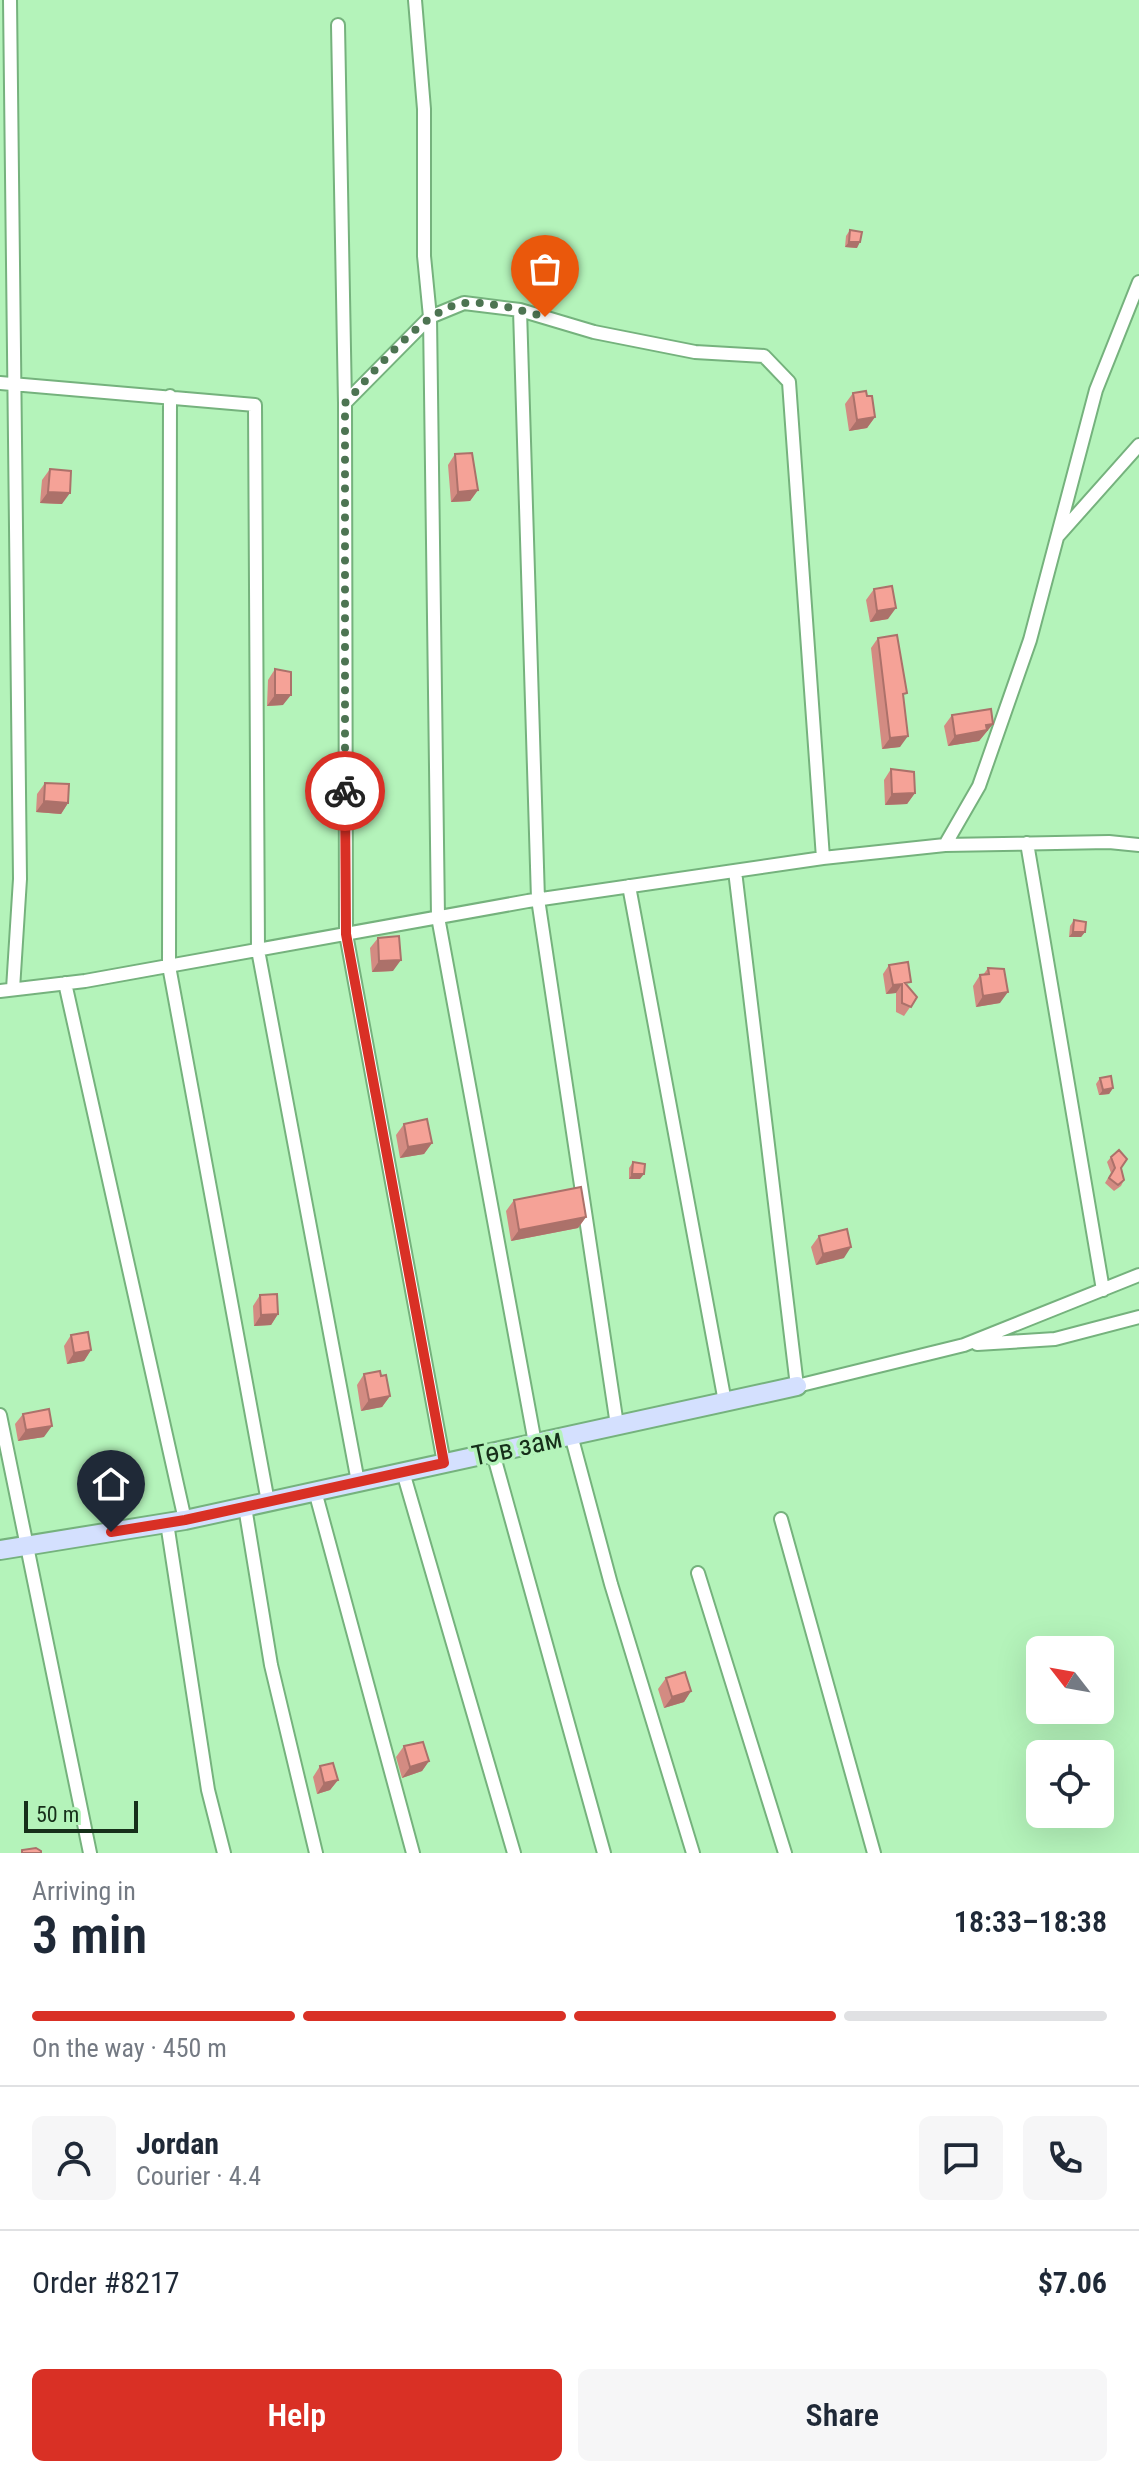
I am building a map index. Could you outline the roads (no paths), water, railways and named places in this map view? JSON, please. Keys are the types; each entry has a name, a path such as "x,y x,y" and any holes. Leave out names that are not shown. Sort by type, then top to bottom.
{"street":[{"path":"10,0 20,879 6,990 169,966 538,899 823,858 945,845 1139,845"},
{"path":"415,0 424,109 424,256 430,317 438,917 535,1443"},
{"path":"338,25 345,403 346,934 444,1463"},
{"path":"945,845 979,786 1030,640 1096,390 1139,282"},
{"path":"345,403 430,317 464,303 520,310 594,332 695,352 764,356 789,382 823,858"},
{"path":"520,310 538,899 617,1425"},
{"path":"0,383 255,405 258,950 358,1482"},
{"path":"170,396 169,966 268,1502"},
{"path":"1056,538 1139,445"},
{"path":"1027,843 1103,1290"},
{"path":"735,871 797,1386 964,1345 1139,1275"},
{"path":"629,886 725,1402"},
{"path":"65,983 176,1522 208,1790 224,1853"},
{"path":"964,1345 1055,1339 1139,1317"},
{"name":"Төв зам","path":"0,1550 176,1522 797,1386"},
{"path":"0,1415 90,1853"},
{"path":"571,1435 611,1584 693,1853"},
{"path":"493,1453 604,1853"},
{"path":"403,1472 514,1853"},
{"path":"315,1491 413,1853"},
{"path":"245,1507 271,1665 316,1853"},
{"path":"781,1519 874,1853"},
{"path":"698,1573 785,1853"}]}
